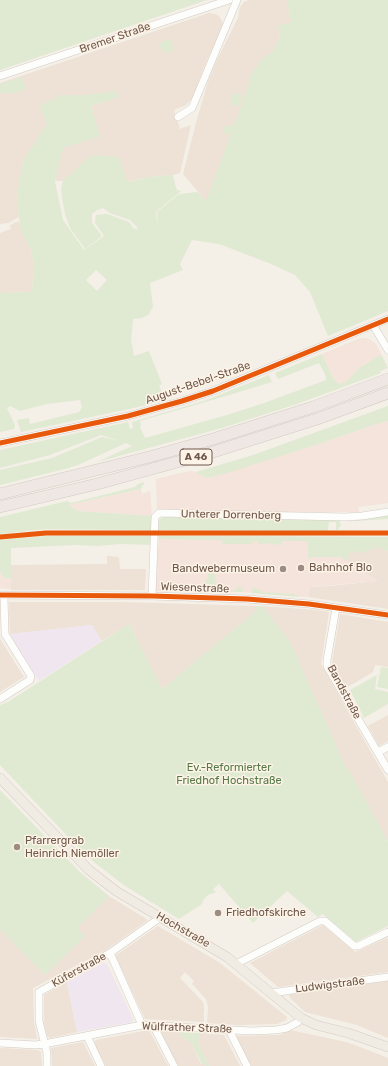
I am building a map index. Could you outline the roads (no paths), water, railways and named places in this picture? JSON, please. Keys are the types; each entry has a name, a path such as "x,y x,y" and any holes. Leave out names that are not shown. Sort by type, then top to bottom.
{"highway":[{"name":"A 46","path":"0,494 119,465 213,439 313,407 388,379"},
{"name":"A 46","path":"0,507 97,484 210,453 302,424 388,393"}],"main road":[{"name":"Hochstraße","path":"0,778 99,879 116,891 216,950 236,964 302,1018 316,1025 348,1033 388,1048"}],"street":[{"name":"Bremer Straße","path":"0,76 229,0"},
{"path":"178,117 192,108 237,0"},
{"name":"August-Bebel-Straße","path":"0,443 128,416 182,401 213,391 388,319"},
{"path":"373,325 388,350"},
{"name":"Unterer Dorrenberg","path":"152,596 155,520 157,514 159,513 345,517 388,512"},
{"path":"0,699 30,680 31,676 5,634 2,596"},
{"name":"Wiesenstraße","path":"2,596 152,596 247,599 309,604 388,616"},
{"name":"Bandstraße","path":"336,608 327,666 388,770"},
{"path":"378,752 388,747"},
{"name":"Küferstraße","path":"44,1044 39,1021 39,992 110,953 161,917"},
{"path":"236,964 320,921 325,921 354,946 358,946 388,932"},
{"path":"110,953 142,1025"},
{"name":"Ludwigstraße","path":"271,993 388,977"},
{"name":"Wülfrather Straße","path":"0,1043 35,1045 44,1044 142,1025 251,1031 282,1029 298,1022 302,1018"},
{"path":"152,1025 174,1066"},
{"path":"229,1030 247,1066"},
{"path":"86,1036 101,1066"},
{"path":"44,1044 47,1066"}],"place":[{"name":"Bahnhof Blo","path":"301,568"},
{"name":"Bandwebermuseum","path":"283,569"},
{"name":"Pfarrergrab Heinrich Niemöller","path":"17,847"},
{"name":"Friedhofskirche","path":"218,913"}],"park label":[{"name":"Ev.-Reformierter Friedhof Hochstraße","path":"229,774"}]}
